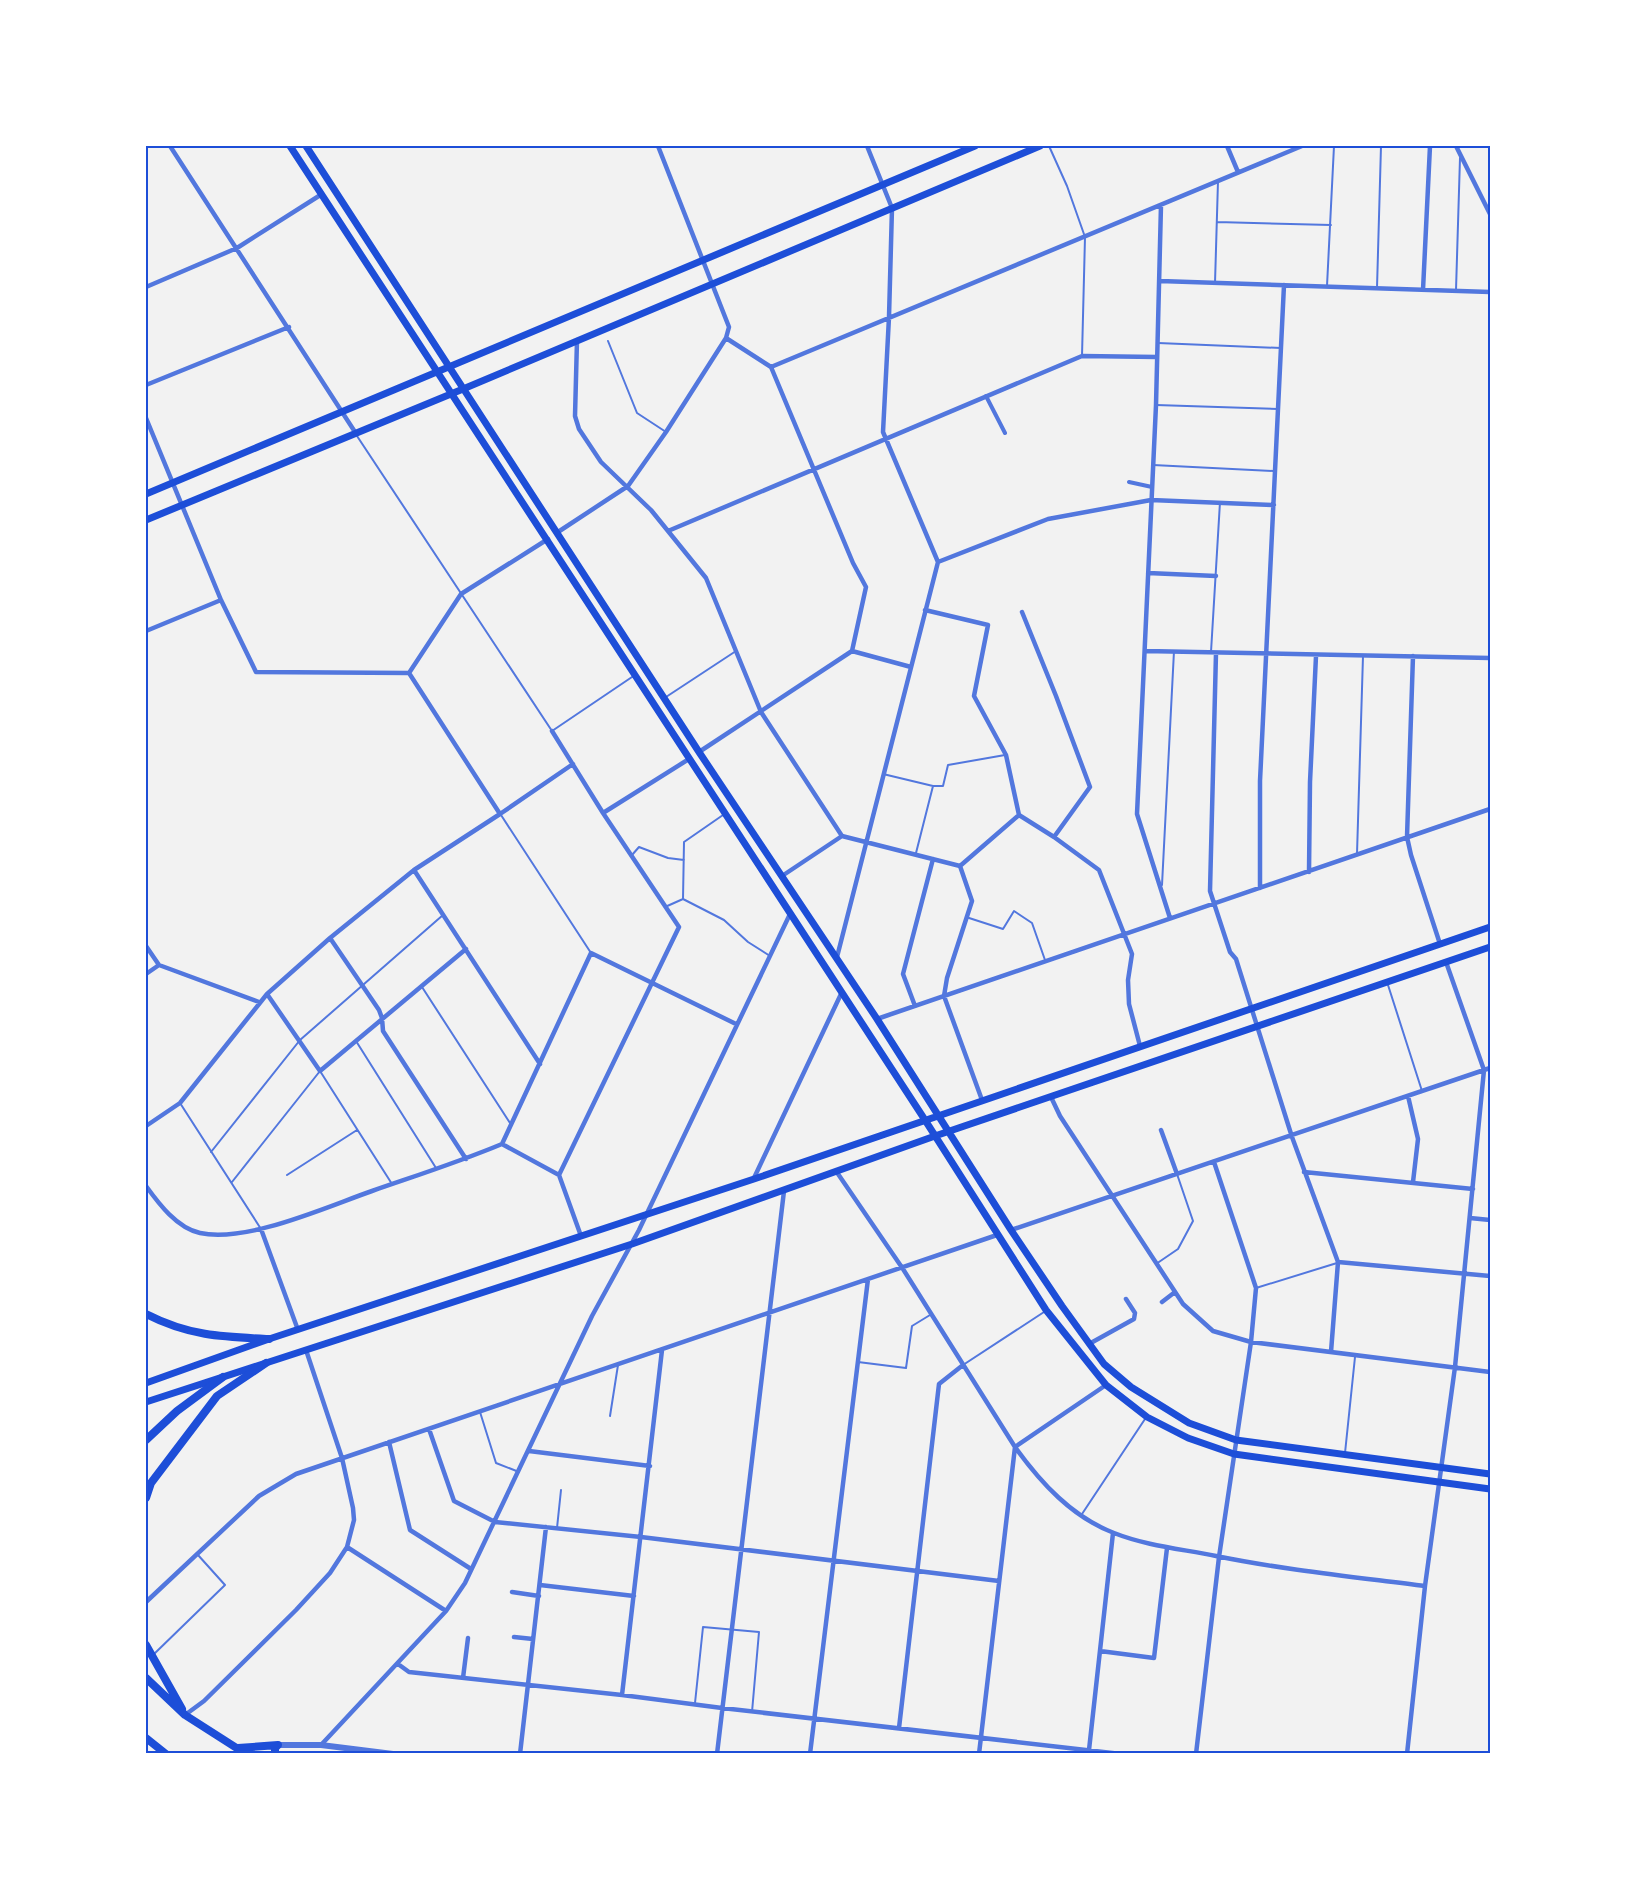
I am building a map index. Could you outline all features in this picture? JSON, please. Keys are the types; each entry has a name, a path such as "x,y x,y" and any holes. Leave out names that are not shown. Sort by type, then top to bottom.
{"highway":[{"path":"146,1498 151,1483 217,1396 266,1363"},
{"path":"146,1646 185,1715"},
{"path":"146,1678 185,1715 246,1754"},
{"path":"146,1738 166,1754"},
{"path":"237,1748 277,1749"}],"main road":[{"path":"290,146 548,539 1046,1310 1106,1385 1147,1417 1188,1438 1234,1454 1491,1489"},
{"path":"306,146 699,752 877,1019 1011,1230 1104,1364 1150,1399 1189,1423 1236,1440 1491,1474"},
{"path":"146,494 975,146"},
{"path":"146,520 1040,146"},
{"path":"146,1383 269,1339 754,1179 1491,927"},
{"path":"146,1402 632,1244 948,1132 1491,947"},
{"path":"146,1314 193,1333 269,1339"},
{"path":"146,1440 177,1411 223,1377"}],"street":[{"path":"171,146 355,432"},
{"path":"558,532 628,486 666,432 726,338 729,327 658,146"},
{"path":"837,958 938,562 884,439 892,208 867,146"},
{"path":"1227,146 1238,172"},
{"path":"771,367 1302,146"},
{"path":"1423,290 1430,146"},
{"path":"1456,146 1491,214"},
{"path":"146,287 237,248 322,194"},
{"path":"1485,201 1491,198"},
{"path":"1161,205 1156,405 1137,814 1170,918"},
{"path":"1160,281 1491,292"},
{"path":"1260,888 1260,781 1265,655 1284,285"},
{"path":"146,385 289,327"},
{"path":"699,752 852,651 866,587 853,564 771,367 726,338"},
{"path":"577,340 575,416 579,429 601,462 628,486 706,578 761,712 842,836 960,866"},
{"path":"668,531 1082,356 1157,357"},
{"path":"986,396 1005,433"},
{"path":"146,418 221,600 256,672 409,673"},
{"path":"1129,482 1152,487"},
{"path":"938,562 1048,519 1151,500 1274,505"},
{"path":"409,673 461,594 548,539"},
{"path":"1148,573 1216,576"},
{"path":"146,631 221,600"},
{"path":"925,610 988,625 974,696 1006,755 1019,815 1099,870 1132,954 1128,980 1129,1004 1140,1046"},
{"path":"1022,612 1089,787 1054,837"},
{"path":"852,651 911,667"},
{"path":"1145,651 1491,658"},
{"path":"1214,653 1210,891 1230,952 1236,959 1304,1172 1338,1262 1331,1352"},
{"path":"1309,872 1310,782 1316,656"},
{"path":"1413,656 1407,837 1440,944"},
{"path":"409,673 501,814"},
{"path":"552,731 679,927 559,1175"},
{"path":"603,813 689,759"},
{"path":"146,1126 180,1103 259,1002 330,938 414,870 573,764"},
{"path":"877,1019 1491,809"},
{"path":"960,866 1019,815"},
{"path":"782,876 842,836"},
{"path":"915,1005 903,974 933,860"},
{"path":"960,866 972,901 947,978 944,996 982,1100"},
{"path":"414,870 540,1064"},
{"path":"321,1744 446,1611 465,1583 592,1316 639,1230 790,914"},
{"path":"330,938 382,1018 383,1031 466,1159"},
{"path":"146,946 159,965 259,1002"},
{"path":"267,994 320,1071 421,984 466,949"},
{"path":"146,1186 177,1223 197,1232 219,1236 261,1229 466,1159 502,1144 591,953 736,1024"},
{"path":"1407,1754 1425,1586 1455,1367 1484,1070 1446,962"},
{"path":"146,974 159,965"},
{"path":"754,1179 841,994"},
{"path":"1011,1230 1491,1068"},
{"path":"1408,1096 1418,1139 1413,1182"},
{"path":"1051,1097 1060,1116 1183,1305 1213,1331 1251,1342 1491,1372"},
{"path":"1161,1130 1177,1174"},
{"path":"502,1144 559,1175 581,1236"},
{"path":"1196,1754 1219,1557 1251,1342 1256,1288 1214,1162"},
{"path":"836,1172 903,1269 1015,1447 1034,1473 1055,1495 1082,1515 1113,1533 1167,1548 1425,1586"},
{"path":"1304,1172 1473,1189"},
{"path":"717,1754 784,1191"},
{"path":"1470,1218 1491,1220"},
{"path":"261,1229 298,1330"},
{"path":"146,1602 250,1505 270,1489 296,1474 770,1312 903,1269 997,1235"},
{"path":"1338,1262 1491,1276"},
{"path":"810,1754 868,1279"},
{"path":"1162,1302 1175,1292"},
{"path":"1089,1344 1134,1319 1135,1313 1125,1299"},
{"path":"185,1715 204,1701 296,1610 330,1573 347,1547 354,1520 353,1508 342,1458 306,1350"},
{"path":"622,1695 662,1350"},
{"path":"898,1728 939,1384 963,1365"},
{"path":"979,1754 1015,1447 1106,1385"},
{"path":"429,1429 454,1501 495,1522 641,1537 999,1581"},
{"path":"389,1443 410,1530 471,1569"},
{"path":"529,1451 650,1466"},
{"path":"520,1754 546,1527"},
{"path":"1089,1750 1113,1533"},
{"path":"347,1547 446,1611"},
{"path":"1100,1651 1154,1658 1167,1548"},
{"path":"540,1585 634,1596"},
{"path":"512,1592 539,1596"},
{"path":"514,1636 534,1639"},
{"path":"463,1678 468,1638"},
{"path":"398,1664 409,1672 1121,1754"},
{"path":"277,1749 321,1744 393,1754"}],"lane":[{"path":"1049,146 1067,186 1085,237 1082,356"},
{"path":"1327,286 1334,146"},
{"path":"1377,288 1381,146"},
{"path":"1456,291 1460,152"},
{"path":"1215,283 1218,182"},
{"path":"1217,222 1331,225"},
{"path":"608,340 637,413 666,432"},
{"path":"1158,343 1281,348"},
{"path":"1156,405 1278,410"},
{"path":"355,432 552,731 635,675"},
{"path":"1153,465 1276,471"},
{"path":"1214,653 1220,502"},
{"path":"664,698 736,651"},
{"path":"1162,889 1174,651"},
{"path":"1357,855 1363,656"},
{"path":"883,774 933,786 943,786 948,765 1006,755"},
{"path":"915,855 933,786"},
{"path":"501,814 591,953"},
{"path":"683,899 684,842 725,814"},
{"path":"632,855 639,848 668,858 684,860"},
{"path":"666,907 683,899"},
{"path":"683,899 724,920 748,942 770,956"},
{"path":"966,917 1003,929 1014,911 1032,923 1046,960"},
{"path":"211,1152 300,1040 443,915"},
{"path":"1387,982 1422,1091"},
{"path":"421,984 511,1124"},
{"path":"356,1040 436,1168"},
{"path":"232,1182 320,1071 392,1184"},
{"path":"180,1103 261,1229"},
{"path":"286,1176 357,1130"},
{"path":"1156,1264 1178,1249 1193,1221 1177,1174"},
{"path":"1256,1288 1338,1262"},
{"path":"963,1365 1046,1310"},
{"path":"858,1362 906,1368 912,1326 931,1314"},
{"path":"1344,1455 1355,1356"},
{"path":"610,1416 618,1365"},
{"path":"480,1412 496,1463 519,1472"},
{"path":"1082,1515 1147,1417"},
{"path":"556,1528 561,1490"},
{"path":"151,1657 225,1585 198,1555"},
{"path":"695,1704 703,1627 759,1632 752,1712"}]}
